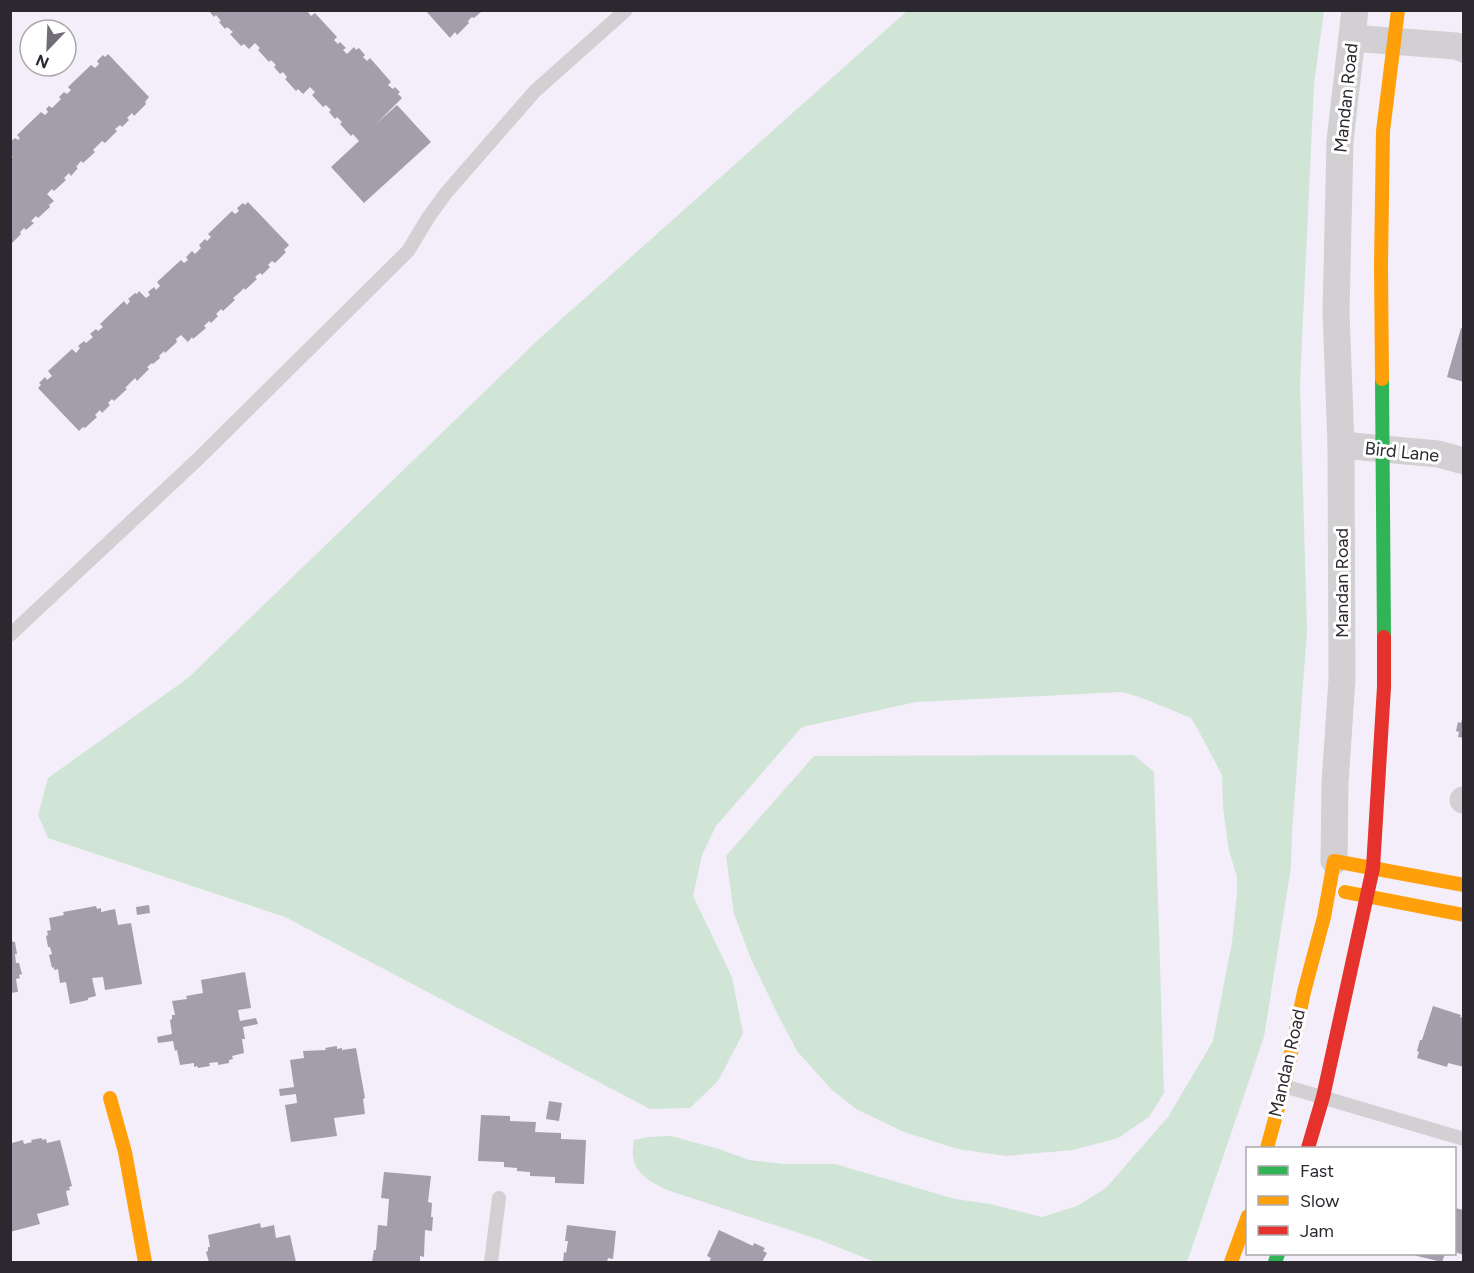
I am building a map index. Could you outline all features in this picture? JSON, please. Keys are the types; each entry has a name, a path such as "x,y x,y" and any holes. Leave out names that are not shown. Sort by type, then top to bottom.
{"street":[{"name":"Mandan Road","path":"1268,1147 1324,916 1334,861 1335,783 1342,679 1341,445 1336,312 1340,141 1355,10"},
{"path":"1309,1147 1323,1097 1373,868 1384,687 1381,265 1383,130 1398,10"},
{"path":"1352,39 1456,46 1464,49"},
{"name":"Bird Lane","path":"1341,445 1438,454 1464,461"},
{"path":"1334,861 1464,885"},
{"path":"1328,889 1464,915"},
{"path":"110,1098 124,1152 145,1263"},
{"path":"1231,1263 1246,1222"}],"lane":[{"path":"10,635 198,459 408,251 446,193 535,91 626,10"},
{"path":"1284,1086 1464,1139"},
{"path":"491,1263 499,1198"}],"green space":[{"path":"907,11 1324,11 1314,84 1300,384 1307,631 1291,867 1264,1037 1187,1262 875,1262 820,1240 667,1190 644,1177 633,1158 634,1140 671,1136 749,1160 784,1164 835,1164 955,1199 990,1204 1042,1217 1077,1206 1106,1188 1168,1117 1213,1041 1232,942 1237,894 1237,877 1229,851 1223,808 1222,775 1191,718 1142,698 1122,692 916,702 802,727 716,826 702,855 693,896 732,977 743,1033 718,1081 690,1108 650,1109 285,917 48,838 38,815 48,778 188,678 539,339"},
{"path":"1134,755 1154,772 1164,1093 1149,1117 1118,1138 1073,1150 1006,1156 958,1149 904,1132 856,1109 831,1089 797,1051 751,959 734,914 726,856 814,756"}],"building":[{"path":"208,10 310,10 308,12 311,16 315,13 337,37 334,40 346,48 343,50 347,54 354,47 356,50 359,48 365,55 363,57 367,61 370,58 391,82 388,85 400,92 398,94 402,98 376,124 397,105 431,142 364,203 331,167 359,141 340,124 342,122 337,117 335,119 326,105 323,107 312,95 315,92 310,87 303,94 298,89 296,91 285,79 287,77 283,72 280,74 274,67 276,65 271,60 269,62 255,43 249,49 244,44 241,46 230,34 233,32 227,27 225,29 216,15 214,17"},
{"path":"425,10 479,10 481,12 474,18 472,17 457,35 455,32 450,38"},
{"path":"108,54 149,97 146,104 134,116 132,113 122,127 120,125 115,129 117,131 105,143 102,141 93,150 95,152 83,163 81,161 71,176 69,173 64,178 66,180 47,194 54,201 49,205 50,207 38,218 36,216 31,221 34,223 26,230 24,228 10,245 10,159 13,157 10,155 10,142 15,138 18,140 20,138 17,135 41,112 45,115 49,106 52,108 64,92 67,94 71,90 68,87 91,65 95,68 99,64 97,61 103,55 105,57"},
{"path":"248,202 289,245 284,250 286,252 275,263 272,261 268,265 270,267 262,275 260,273 255,277 257,279 233,298 235,300 223,311 221,309 216,314 218,316 211,323 209,321 204,326 206,328 193,339 192,337 188,342 181,335 176,339 177,342 147,367 149,369 137,381 135,378 125,388 127,389 114,401 112,399 108,403 110,405 102,413 100,410 95,415 97,417 79,431 38,388 41,385 39,383 45,377 47,380 52,376 48,371 72,349 76,353 80,348 78,346 93,337 90,334 103,327 100,324 124,301 127,305 130,301 128,299 139,291 146,298 150,295 148,292 160,286 157,282 181,260 184,263 188,260 186,257 192,251 195,254 201,248 199,245 211,237 208,234 232,211 235,214 239,211 237,208"},
{"path":"1461,328 1464,329 1464,382 1447,377"},
{"path":"1463,715 1464,738 1458,737 1459,732 1456,731"},
{"path":"149,905 150,913 137,915 136,907"},
{"path":"96,906 97,909 101,908 101,912 115,909 118,925 131,923 142,984 105,990 103,977 92,978 96,996 70,1004 66,982 60,983 58,969 52,968 49,955 52,954 46,936 47,931 51,930 49,918 64,915 63,912"},
{"path":"10,936 15,942 16,963 19,963 22,974 16,979 18,992 10,993"},
{"path":"245,972 251,1008 238,1010 240,1021 256,1018 258,1024 243,1027 244,1053 232,1056 233,1059 229,1060 229,1063 218,1065 218,1062 209,1063 210,1066 198,1068 194,1067 194,1063 180,1065 173,1041 158,1043 157,1037 172,1034 170,1020 172,1015 175,1015 172,1001 187,999 186,996 203,993 201,980"},
{"path":"1433,1006 1464,1018 1464,1067 1448,1063 1447,1067 1417,1058 1420,1040 1422,1040"},
{"path":"337,1046 337,1049 342,1048 342,1050 356,1048 365,1098 363,1099 365,1114 334,1118 337,1136 291,1142 285,1105 297,1103 296,1094 280,1096 279,1089 294,1087 290,1060 304,1058 303,1051 326,1050 325,1048"},
{"path":"549,1101 562,1103 559,1121 546,1119"},
{"path":"481,1115 510,1116 510,1121 536,1122 535,1132 561,1133 561,1139 586,1140 584,1184 555,1183 555,1177 530,1176 530,1172 504,1167 504,1162 478,1161"},
{"path":"42,1138 42,1140 46,1139 47,1143 60,1140 72,1186 66,1191 69,1205 37,1214 40,1224 10,1232 10,1146 12,1143 23,1140 24,1144"},
{"path":"384,1172 431,1176 428,1202 432,1203 432,1231 425,1230 424,1257 420,1256 420,1262 372,1262 374,1250 376,1250 378,1225 387,1226 389,1199 381,1198"},
{"path":"1456,1208 1464,1210 1464,1255 1456,1252"},
{"path":"260,1223 261,1228 274,1225 276,1238 290,1235 296,1262 209,1262 206,1252 210,1247 208,1235"},
{"path":"567,1225 616,1231 613,1259 608,1258 607,1262 563,1262 568,1241 565,1241"},
{"path":"719,1230 753,1246 754,1243 765,1248 763,1251 767,1253 762,1262 709,1262 711,1258 707,1256"},
{"path":"1413,1255 1445,1255 1442,1262"}],"traffic: fast":[{"path":"1382,379 1384,637"},
{"path":"1275,1262 1278,1255"}],"traffic: slow":[{"path":"1382,379 1383,131 1398,10"},
{"path":"1267,1147 1324,917 1334,861 1464,885"},
{"path":"1345,892 1464,915"},
{"path":"110,1098 125,1152 145,1262"},
{"path":"1231,1262 1246,1221"}],"traffic: jam":[{"path":"1308,1147 1323,1097 1373,868 1384,687 1384,637"}]}
